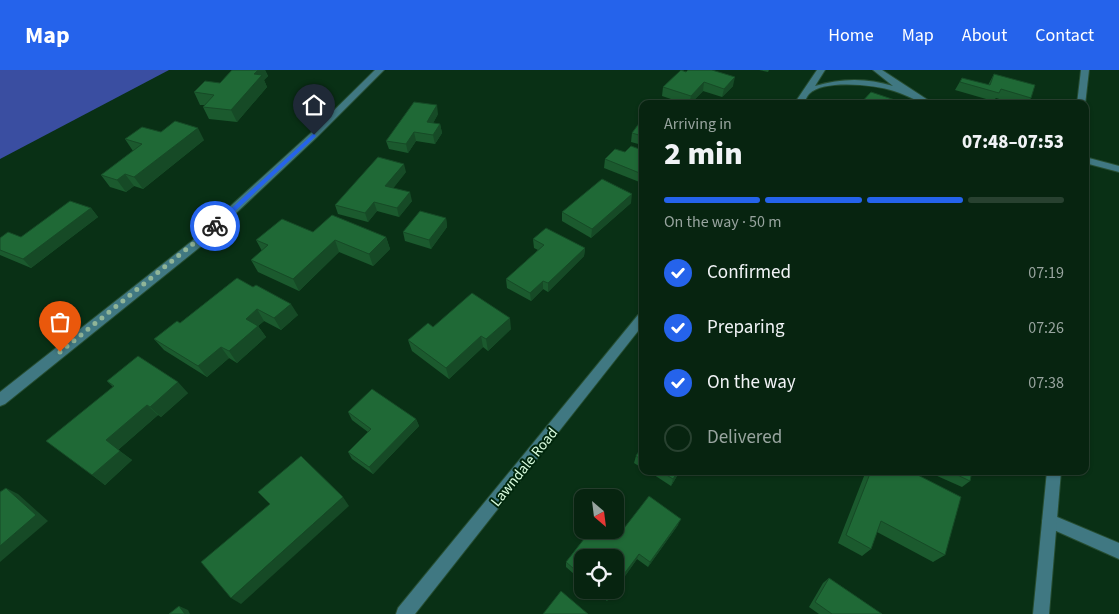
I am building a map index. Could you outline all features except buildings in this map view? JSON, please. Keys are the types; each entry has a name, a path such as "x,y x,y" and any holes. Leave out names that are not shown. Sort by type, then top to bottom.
{"street":[{"path":"0,400 196,244 314,135 380,70"},
{"path":"800,100 821,70"},
{"path":"877,70 922,100"},
{"path":"1081,100 1085,70"},
{"path":"806,91 833,82 860,81 887,86 911,94"},
{"path":"1089,161 1119,169"},
{"name":"Lawndale Road","path":"404,614 639,322"},
{"path":"1041,614 1054,475"},
{"path":"1050,521 1119,551"}],"water":[{"path":"0,70 169,70 0,159"}],"way so far":[{"path":"60,352 196,244 215,226"}],"route":[{"path":"215,226 314,135"}]}
